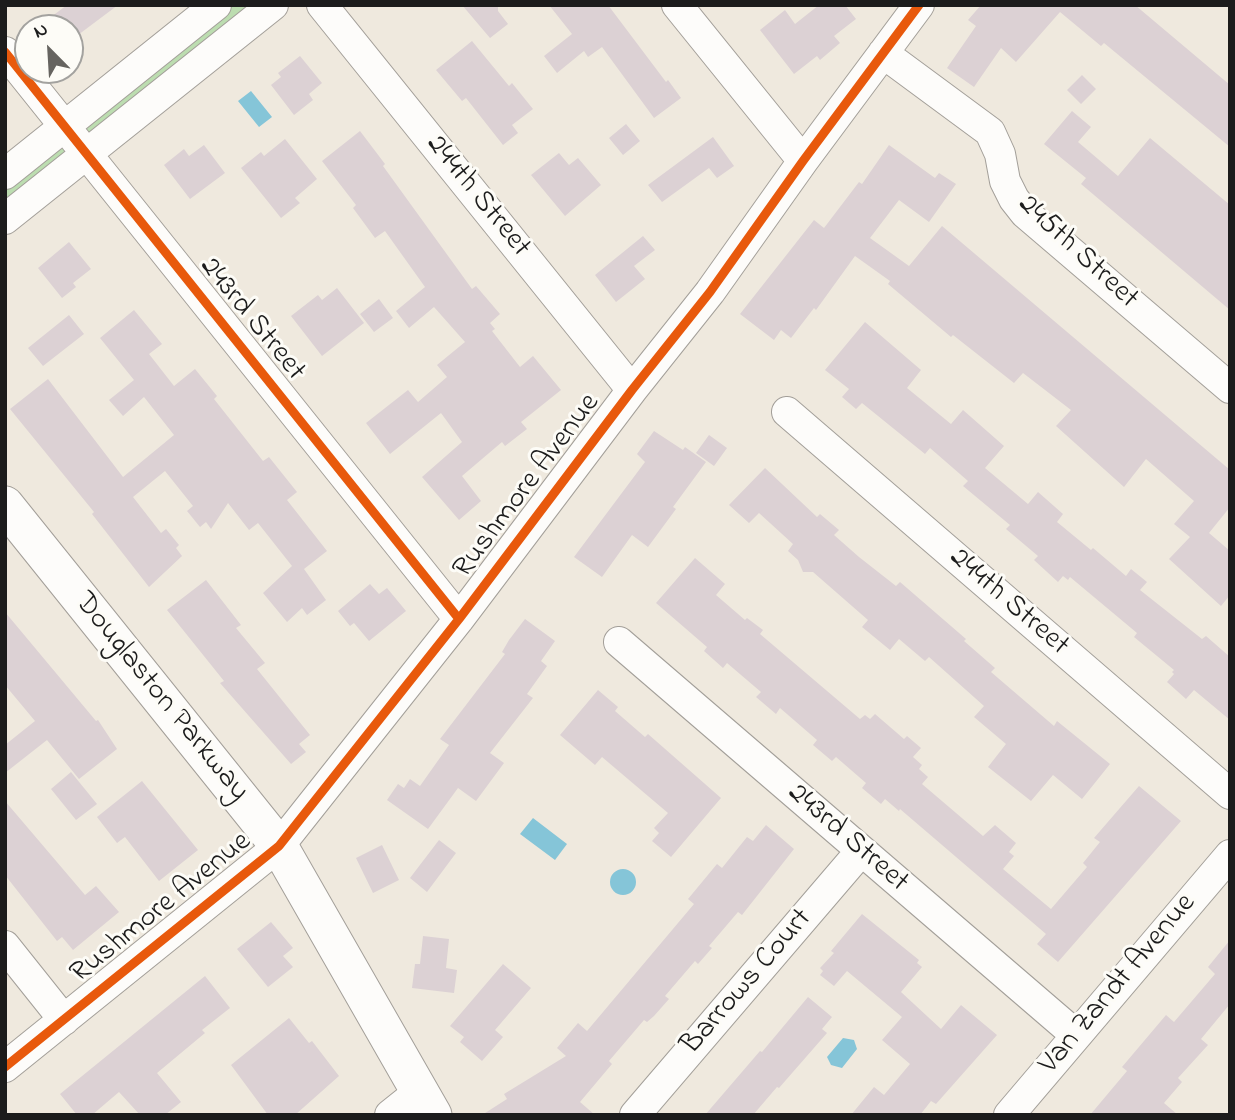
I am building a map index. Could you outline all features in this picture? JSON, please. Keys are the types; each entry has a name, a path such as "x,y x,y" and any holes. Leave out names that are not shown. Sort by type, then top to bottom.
{"main road":[{"name":"Douglaston Parkway","path":"5,505 279,846 426,1103"}],"street":[{"path":"5,219 77,141 216,5"},
{"path":"5,174 77,141 273,5"},
{"name":"244th Street","path":"322,5 632,390"},
{"path":"677,5 803,161"},
{"name":"Rushmore Avenue","path":"5,1067 279,846 459,619 632,390 710,292 919,5"},
{"name":"243rd Street","path":"5,52 459,619"},
{"name":"245th Street","path":"883,53 990,132 1000,154 1005,181 1025,213 1230,388"},
{"name":"244th Street","path":"787,412 1230,794"},
{"name":"243rd Street","path":"619,642 1076,1035"},
{"name":"Barrows Court","path":"635,1115 861,851"},
{"name":"Van Zandt Avenue","path":"1009,1115 1230,855"},
{"path":"5,946 64,1020"},
{"path":"390,1115 426,1103"}],"green space":[{"path":"225,5 265,5 5,212 5,180"}],"water":[{"path":"251,91 272,117 259,127 238,101"},
{"path":"533,818 567,844 555,860 520,834"},
{"path":"623,869 632,873 636,882 632,891 623,895 614,891 610,882 614,873"},
{"path":"843,1038 854,1040 857,1049 842,1068 831,1065 827,1057"}],"building":[{"path":"67,5 118,5 84,30 84,14 55,14"},
{"path":"462,5 498,5 498,11 508,24 490,38"},
{"path":"549,5 608,5 681,98 654,118 602,47 588,57 584,51 557,73 544,56 572,34"},
{"path":"819,5 845,5 856,19 834,36 840,43 820,60 817,56 794,74 760,30 785,10 795,24"},
{"path":"981,5 1135,5 1230,85 1230,147 1104,43 1101,46 1060,12 1016,62 1001,48 974,87 947,68 976,26 968,20"},
{"path":"472,41 509,86 512,83 533,109 512,125 518,133 503,145 466,98 462,101 436,70"},
{"path":"300,56 322,83 309,94 313,100 294,115 271,85 281,77 278,73"},
{"path":"1082,75 1096,89 1081,104 1067,90"},
{"path":"1072,111 1091,127 1078,142 1118,176 1150,138 1230,205 1230,310 1081,184 1086,178 1044,144"},
{"path":"626,124 640,141 623,155 609,138"},
{"path":"360,131 472,289 476,286 500,314 490,323 495,329 492,331 520,367 533,356 561,390 521,422 527,429 505,446 502,442 462,476 481,501 459,520 422,477 462,442 441,413 390,454 366,423 408,390 418,402 447,377 437,365 465,342 434,307 409,328 396,311 425,287 385,231 375,238 353,208 356,205 322,161"},
{"path":"713,137 734,166 717,178 709,168 662,202 648,185"},
{"path":"285,139 317,179 295,198 300,203 281,218 241,168 261,152 264,156"},
{"path":"204,145 225,173 190,199 164,165 184,149 189,156"},
{"path":"889,145 935,178 939,173 956,184 929,222 899,200 870,238 909,266 942,226 1230,470 1230,507 1209,533 1230,551 1230,595 1221,606 1169,559 1190,537 1174,524 1194,501 1146,459 1124,487 1056,426 1071,410 1023,373 1014,383 953,335 951,337 888,284 890,281 855,256 816,310 814,308 791,338 781,330 774,340 740,314 814,220 824,228 859,182 862,184"},
{"path":"559,153 569,165 578,158 601,185 565,216 531,175"},
{"path":"643,236 655,250 634,266 645,279 616,302 595,275"},
{"path":"69,242 91,269 73,283 76,287 62,298 38,268"},
{"path":"337,288 364,323 322,356 291,316 318,295 322,300"},
{"path":"379,299 393,318 374,332 360,314"},
{"path":"134,310 162,344 149,354 174,386 195,369 217,396 214,399 263,461 269,457 297,492 287,500 327,551 304,569 326,600 307,615 302,608 287,622 263,593 292,566 258,523 249,530 228,503 211,529 206,522 200,527 187,511 193,506 165,471 133,497 161,533 166,529 179,545 176,548 182,556 149,587 92,514 94,512 10,409 48,379 123,477 174,435 144,397 123,416 109,400 134,380 100,338"},
{"path":"69,315 84,334 43,366 28,348"},
{"path":"865,322 921,370 907,388 951,424 963,410 1004,446 985,468 1028,504 1038,492 1063,514 1057,522 1126,576 1131,569 1147,582 1140,590 1202,639 1206,636 1230,657 1230,720 1194,690 1186,699 1167,682 1174,670 1134,637 1137,633 1070,577 1068,580 1063,576 1058,582 1034,560 1038,556 1006,529 1010,525 963,486 968,481 930,448 925,454 862,403 856,409 842,397 849,389 825,370"},
{"path":"654,431 683,450 685,447 706,462 648,547 632,535 602,577 574,557 645,462 637,454"},
{"path":"709,435 727,448 714,466 696,453"},
{"path":"765,468 817,517 820,514 839,530 834,535 859,557 896,586 900,582 966,639 964,641 995,668 991,672 1054,726 1057,721 1110,764 1082,799 1053,775 1031,801 988,767 1006,744 974,717 984,706 929,657 925,661 899,639 890,650 862,627 868,620 813,572 803,572 798,560 788,551 793,544 759,513 749,523 729,505"},
{"path":"695,558 725,584 716,595 745,620 747,618 763,630 760,634 860,719 865,715 870,719 875,714 904,739 907,736 921,748 913,757 922,765 919,769 928,777 922,784 983,836 995,825 1016,843 1009,852 1014,856 1003,869 1051,909 1087,867 1083,863 1100,842 1094,838 1139,786 1181,821 1058,962 1037,944 1046,934 900,809 899,811 885,799 881,804 862,788 866,783 836,757 832,761 813,745 817,740 780,708 776,714 756,697 761,692 727,663 723,668 704,651 707,647 656,603"},
{"path":"206,580 241,625 236,628 265,663 257,669 310,735 299,744 306,752 291,764 220,683 224,681 167,610"},
{"path":"370,584 379,594 387,588 406,611 369,641 354,623 350,626 338,611"},
{"path":"5,612 96,721 98,720 117,749 79,779 47,740 5,773 5,745 35,721 5,685"},
{"path":"525,619 555,641 541,661 547,666 527,694 533,698 490,753 504,763 476,801 458,788 428,829 387,800 398,784 404,788 410,779 420,786 449,745 440,739 505,654 502,652"},
{"path":"598,690 618,707 615,711 645,737 648,734 721,798 671,857 652,841 659,833 654,828 668,813 602,757 595,765 560,735"},
{"path":"71,772 97,804 76,820 51,789"},
{"path":"142,781 198,850 159,881 125,837 117,843 97,817"},
{"path":"5,801 85,895 96,886 119,912 73,950 62,937 57,941 5,875"},
{"path":"766,825 794,849 742,915 738,912 709,946 712,948 698,964 695,961 665,996 669,999 647,1022 644,1020 609,1061 612,1064 580,1102 595,1115 482,1115 507,1099 504,1094 566,1056 557,1048 578,1023 587,1031 694,904 688,899 717,864 722,868 747,837 753,841"},
{"path":"439,840 456,853 427,892 410,878"},
{"path":"382,845 399,880 373,893 356,858"},
{"path":"862,914 919,960 917,963 922,967 901,992 941,1029 961,1005 997,1035 936,1104 931,1101 920,1115 851,1115 874,1087 884,1095 910,1064 882,1040 902,1017 847,971 834,986 820,975 823,971 820,968 834,953 831,951"},
{"path":"271,922 293,948 283,956 293,967 268,987 237,949"},
{"path":"423,936 449,939 446,968 457,970 454,993 412,988 415,964 420,964"},
{"path":"1230,940 1230,1004 1201,1039 1208,1045 1178,1078 1182,1082 1164,1103 1178,1115 1090,1115 1127,1071 1122,1067 1166,1015 1174,1022 1215,974 1208,967"},
{"path":"503,964 531,988 495,1030 503,1037 482,1061 460,1042 464,1037 450,1026"},
{"path":"205,976 230,1008 202,1030 205,1033 157,1073 181,1102 165,1115 140,1115 119,1092 92,1115 77,1115 60,1094"},
{"path":"808,997 832,1017 822,1029 827,1033 779,1088 777,1087 753,1115 705,1115 760,1051 762,1052"},
{"path":"289,1018 309,1043 312,1041 339,1076 295,1115 268,1115 231,1065"}],"cycle path":[{"path":"5,1067 279,846 459,619 632,390 710,292 919,5"},
{"path":"5,52 459,619"}]}
